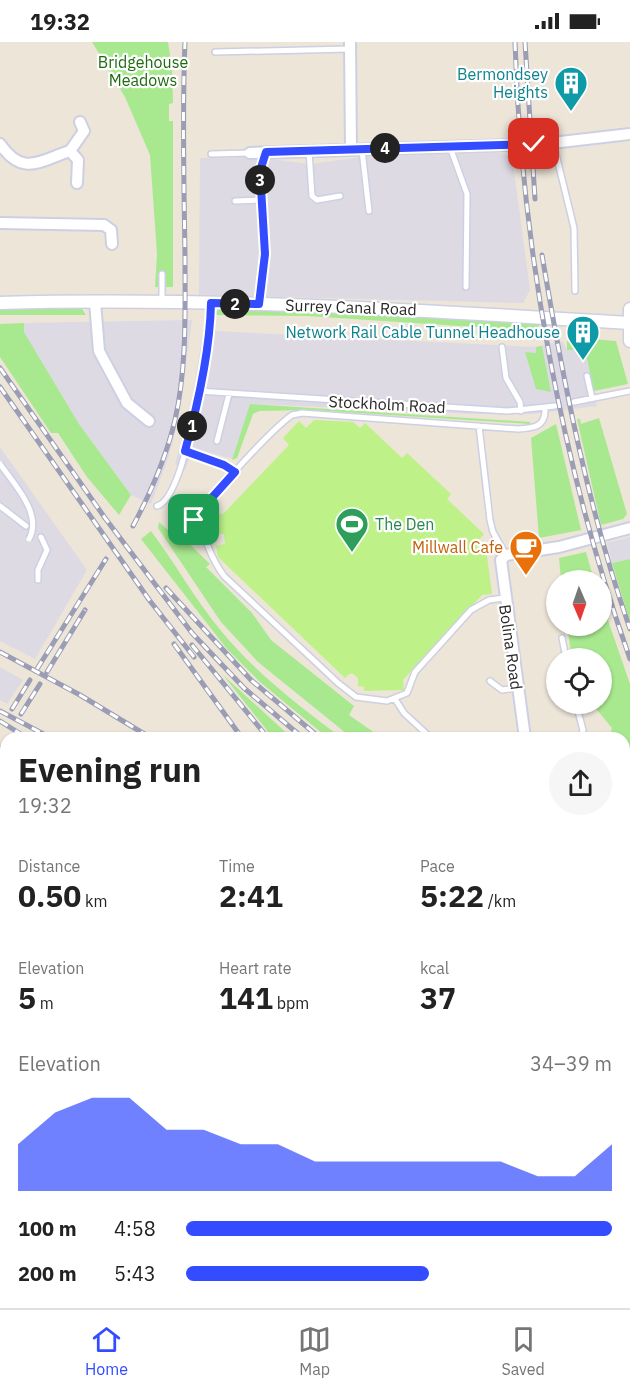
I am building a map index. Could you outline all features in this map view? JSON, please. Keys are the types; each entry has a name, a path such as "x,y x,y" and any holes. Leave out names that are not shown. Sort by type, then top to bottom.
{"street":[{"path":"349,45 356,149"},
{"path":"0,144 14,160 27,165 70,151 84,131 80,122"},
{"path":"250,153 553,142 630,134"},
{"path":"70,151 78,160 77,183"},
{"path":"0,223 104,225 111,230 112,244"},
{"path":"95,302 99,351 127,403 149,421"},
{"name":"Surrey Canal Road","path":"0,303 259,304 441,310 630,323"},
{"path":"630,309 630,341"},
{"path":"505,556 559,548 630,528"},
{"name":"Bolina Road","path":"505,556 499,564 524,732"}],"lane":[{"path":"215,51 349,45"},
{"path":"553,142 573,228 575,291"},
{"path":"449,146 467,194 466,286"},
{"path":"356,149 369,210"},
{"path":"309,151 312,196 317,200 340,196"},
{"path":"259,304 265,254 260,171 266,152"},
{"path":"211,154 250,153"},
{"path":"235,201 261,200"},
{"path":"162,274 162,303"},
{"path":"157,506 168,496 185,451 198,391 211,303"},
{"path":"502,347 506,378 520,402 521,411"},
{"path":"587,376 592,398"},
{"name":"Stockholm Road","path":"198,391 521,411 555,406"},
{"path":"574,402 630,391"},
{"path":"218,441 229,394"},
{"path":"504,598 489,600 471,610 415,672 410,690 394,699 360,698 316,663 224,576 212,555 202,521 208,502 287,418 297,413 479,426 536,427 545,420 545,408"},
{"path":"479,426 490,520 493,532 505,556"},
{"path":"185,451 224,465 235,472"},
{"path":"0,464 32,514 33,528 28,539"},
{"path":"0,506 26,526"},
{"path":"181,514 202,521"},
{"path":"38,580 38,570 47,550 41,537"},
{"path":"562,638 564,648"},
{"path":"490,681 502,690 518,688"},
{"path":"394,699 404,713 425,732"},
{"path":"579,714 582,732"}],"shaded area":[{"path":"495,152 512,156 530,290 523,303 199,295 200,158 254,157 310,164 363,157"},
{"path":"192,320 178,421 168,459 151,504 131,495 79,424 24,332 24,323"},
{"path":"205,321 214,321 214,331 534,347 562,341 567,350 585,349 597,406 533,414 476,414 252,404 233,459 193,448 185,470 175,464 191,404"},
{"path":"0,447 87,570 35,659 0,641"},
{"path":"630,537 630,559 612,563 607,543"},
{"path":"0,667 23,680 7,704 0,700"}],"green space":[{"name":"Bridgehouse Meadows","path":"92,42 168,42 172,67 173,103 169,104 169,121 173,121 173,287 155,287 157,254 150,155 125,97"},
{"path":"0,309 82,309 86,315 0,315"},
{"path":"221,309 290,309 539,324 538,331 307,316 216,315 216,311"},
{"path":"24,323 24,332 79,424 131,495 119,515 87,477 58,433 51,433 0,357 0,324"},
{"path":"590,339 616,341 628,384 594,391 585,350 567,350 567,341"},
{"path":"542,346 551,392 536,389 525,352 536,353 536,347"},
{"path":"250,404 530,422 530,424 311,410 259,411 253,414 237,458 232,460"},
{"path":"599,418 627,514 623,519 601,525 577,419 580,419 581,424"},
{"name":"The Den","path":"314,420 353,422 360,428 365,423 402,458 407,453 451,494 447,499 484,534 478,541 486,548 492,594 482,595 403,680 404,690 364,691 364,687 358,686 358,678 353,674 345,678 218,557 216,546 225,544 224,534 216,534 213,513 223,514 289,445 283,438 299,421 306,428"},
{"path":"556,424 581,530 539,538 531,438"},
{"path":"159,522 176,537 178,533 210,564 206,567 252,613 271,640 354,706 349,715 373,732 345,732 258,662 221,622 158,528"},
{"path":"151,531 203,607 235,647 279,688 334,732 321,732 260,682 227,649 141,539"},
{"path":"586,552 591,570 560,570 559,558"},
{"path":"630,559 630,622 612,563"},
{"path":"612,632 630,684 630,732 611,732 612,728 600,714 612,714 612,648 570,648 569,636 612,636"},
{"path":"223,675 285,732 268,732"}],"railway":[{"path":"133,526 163,461 175,420 182,380 185,318 183,122 185,42"},
{"path":"515,42 526,197 549,355 584,510 630,659"},
{"path":"525,42 535,199"},
{"path":"542,255 589,491 601,538 630,629"},
{"path":"0,368 105,518 192,633 244,688 296,732"},
{"path":"0,387 150,601 194,657"},
{"path":"37,669 106,559"},
{"path":"166,588 251,680 313,732"},
{"path":"47,672 85,610"},
{"path":"174,644 238,732"},
{"path":"192,645 263,732"},
{"path":"0,652 80,695 141,732"},
{"path":"12,709 30,680"},
{"path":"21,714 40,684"},
{"path":"0,711 40,732"},
{"path":"0,721 17,732"}],"place":[{"name":"Bermondsey Heights","path":"571,112"},
{"name":"Network Rail Cable Tunnel Headhouse","path":"583,361"},
{"name":"The Den","path":"352,553"},
{"name":"Millwall Cafe","path":"526,576"}],"route":[{"path":"194,520 202,521 208,502 235,472 224,465 185,451 194,416 210,322 211,303 259,304 265,254 260,171 266,152 534,144"}]}
